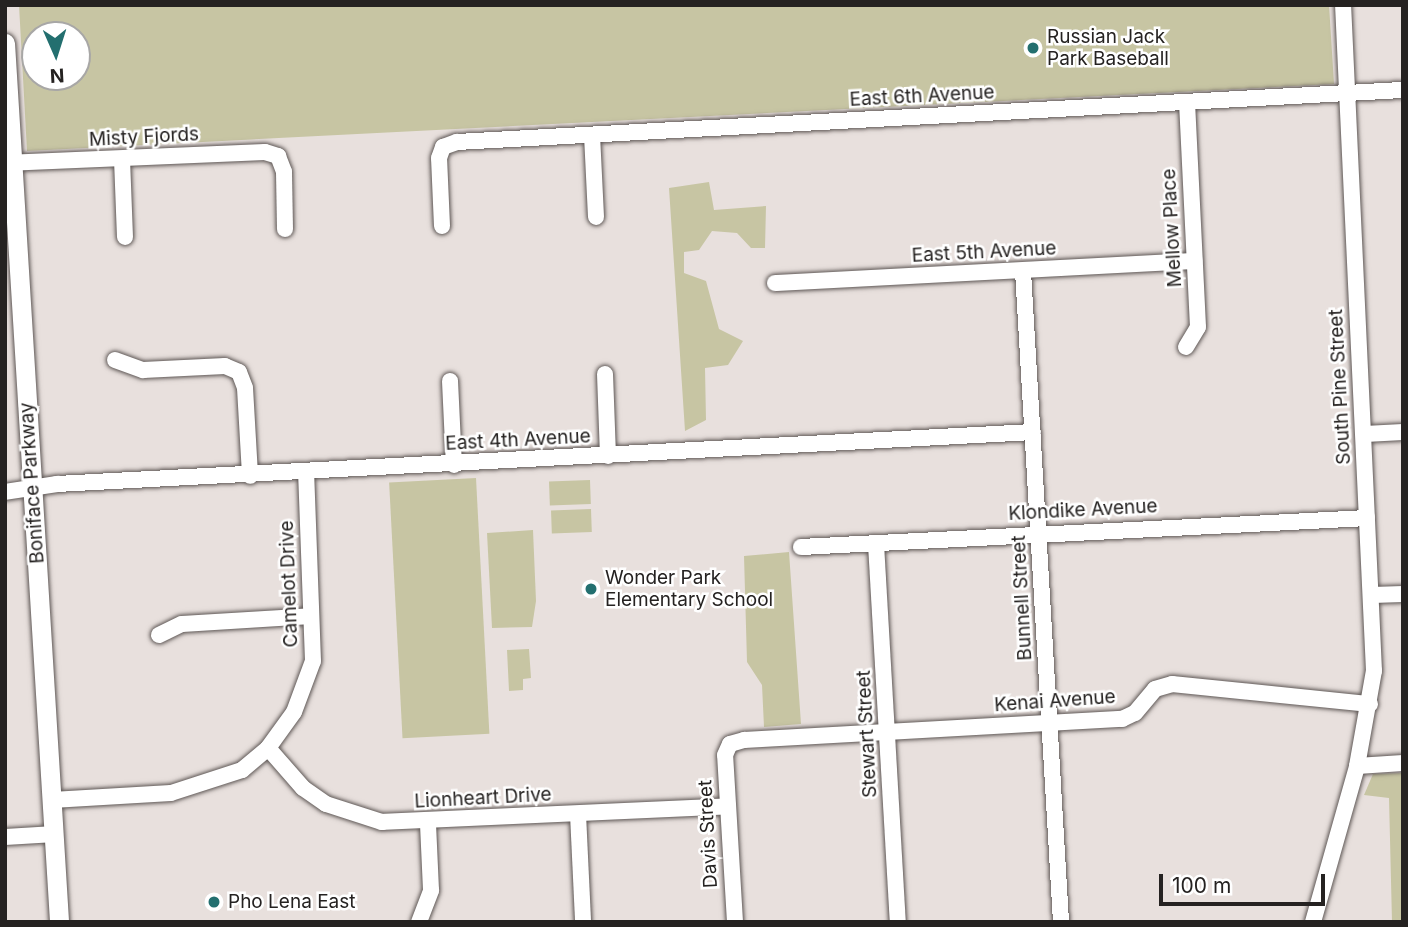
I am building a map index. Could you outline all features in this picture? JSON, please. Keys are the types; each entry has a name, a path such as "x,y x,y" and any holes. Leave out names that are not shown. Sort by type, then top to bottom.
{"main road":[{"name":"Boniface Parkway","path":"5,43 9,163 33,487 59,922"}],"street":[{"name":"South Pine Street","path":"1313,922 1357,766 1370,704 1372,595 1343,5"},
{"name":"East 6th Avenue","path":"442,226 439,159 443,146 592,135 1403,90"},
{"name":"Mellow Place","path":"1186,103 1198,327 1186,347"},
{"path":"592,135 596,217"},
{"name":"Misty Fjords","path":"9,163 265,152 278,156 284,172 285,229"},
{"path":"121,159 125,237"},
{"name":"East 5th Avenue","path":"775,283 1195,261"},
{"name":"Bunnell Street","path":"1023,271 1061,922"},
{"path":"115,359 143,370 225,366 239,372 245,388 250,476"},
{"path":"605,374 608,456"},
{"path":"450,381 454,465"},
{"name":"East 4th Avenue","path":"5,492 33,487 1033,432"},
{"path":"1365,434 1403,432"},
{"name":"Camelot Drive","path":"52,800 171,793 242,770 268,748 294,712 313,661 306,473"},
{"name":"Klondike Avenue","path":"801,547 1040,532 1367,518"},
{"name":"Stewart Street","path":"876,544 898,922"},
{"path":"1372,595 1403,594"},
{"path":"159,635 182,624 312,616"},
{"name":"Kenai Avenue","path":"730,744 744,740 1122,719 1135,713 1155,689 1172,684 1370,704"},
{"name":"Davis Street","path":"730,744 724,755 735,922"},
{"name":"Lionheart Drive","path":"268,748 303,788 326,804 382,822 428,823 728,806"},
{"path":"1357,766 1403,763"},
{"path":"578,814 583,922"},
{"path":"419,922 431,890 428,823"},
{"path":"5,836 55,834"}],"shaded area":[{"path":"19,5 1329,5 1334,84 27,151 24,91 91,91 91,21 21,21 21,42"},
{"path":"709,182 714,210 766,206 765,248 751,248 737,233 712,231 699,250 684,252 684,273 706,281 719,329 743,341 728,365 705,368 706,420 685,431 669,188"},
{"path":"476,478 489,734 403,738 389,483"},
{"path":"590,480 591,504 550,505 549,481"},
{"path":"591,509 592,532 552,533 551,510"},
{"path":"533,530 536,601 532,627 492,628 487,533"},
{"path":"789,552 801,724 764,727 762,685 747,662 744,556"},
{"path":"529,649 531,678 523,679 523,690 509,691 507,650"},
{"path":"1403,773 1403,922 1392,922 1389,798 1364,795 1373,774"}],"place":[{"name":"Russian Jack Park Baseball","path":"1033,48"},
{"name":"Wonder Park Elementary School","path":"591,589"},
{"name":"Pho Lena East","path":"214,902"}]}
